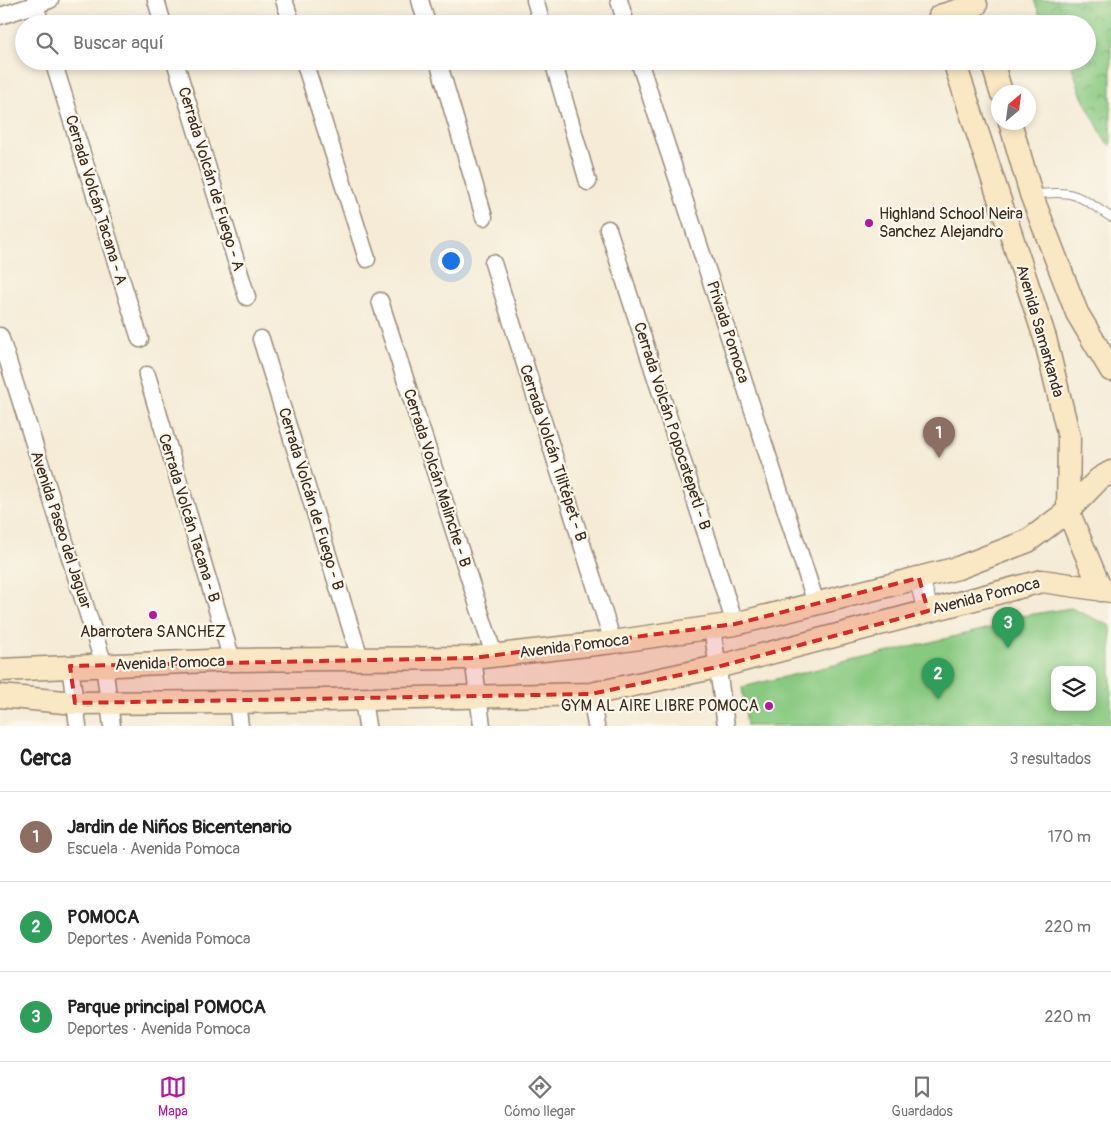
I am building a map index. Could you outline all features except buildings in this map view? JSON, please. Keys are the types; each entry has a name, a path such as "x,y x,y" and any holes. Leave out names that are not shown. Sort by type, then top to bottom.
{"main road":[{"path":"939,13 977,10"},
{"name":"Avenida Samarkanda","path":"957,70 1045,338 1070,437 1068,511 1108,593"},
{"path":"995,70 999,85"},
{"path":"1012,130 1031,194 1077,313 1111,370"},
{"name":"Avenida Pomoca","path":"0,670 232,660 484,656 613,642 735,624 958,568 1028,541 1068,511 1099,479 1111,472"},
{"name":"Avenida Pomoca","path":"0,696 75,703 237,702 591,694 717,666 1042,581 1108,593"}],"street":[{"path":"156,0 160,15"},
{"path":"284,0 289,15"},
{"path":"420,0 424,15"},
{"path":"536,0 540,15"},
{"path":"619,0 623,15"},
{"path":"0,16 42,2 41,15"},
{"name":"Cerrada Volcán Tacana - A","path":"56,70 140,339"},
{"name":"Cerrada Volcán de Fuego - A","path":"178,70 247,297"},
{"path":"307,70 367,259"},
{"path":"441,70 484,217"},
{"path":"556,70 588,182"},
{"name":"Privada Pomoca","path":"642,70 816,603"},
{"name":"Cerrada Volcán Popocatepetl - B","path":"608,229 735,624"},
{"name":"Cerrada Volcán Tliltépet - B","path":"493,263 613,642"},
{"name":"Cerrada Volcán Malinche - B","path":"380,301 484,656 478,696 482,726"},
{"name":"Avenida Paseo del Jaguar","path":"0,336 104,665 112,726"},
{"name":"Cerrada Volcán de Fuego - B","path":"261,339 360,658"},
{"name":"Cerrada Volcán Tacana - B","path":"147,375 232,660"},
{"path":"919,578 928,611"},
{"path":"712,627 726,726"},
{"path":"70,666 78,726"},
{"path":"591,694 596,726"},
{"path":"364,699 367,726"},
{"path":"237,702 240,726"}],"lane":[{"path":"1031,194 1073,194 1111,217"}],"highlighted area":[{"path":"919,578 928,611 717,667 591,694 75,703 70,666 473,658 735,624"}],"green space":[{"path":"1034,0 1111,0 1111,146 1106,142 1082,97 1073,70 1096,70 1096,15 1040,15"},
{"path":"1071,608 1111,626 1111,726 747,726 742,687 994,627 1015,617"}],"place":[{"name":"Highland School Neira Sanchez Alejandro","path":"869,223"},
{"name":"Jardin de Niños Bicentenario","path":"939,458"},
{"name":"Abarrotera SANCHEZ","path":"153,615"},
{"name":"Parque principal POMOCA","path":"1008,648"},
{"name":"POMOCA","path":"938,699"},
{"name":"GYM AL AIRE LIBRE POMOCA","path":"769,706"}]}
